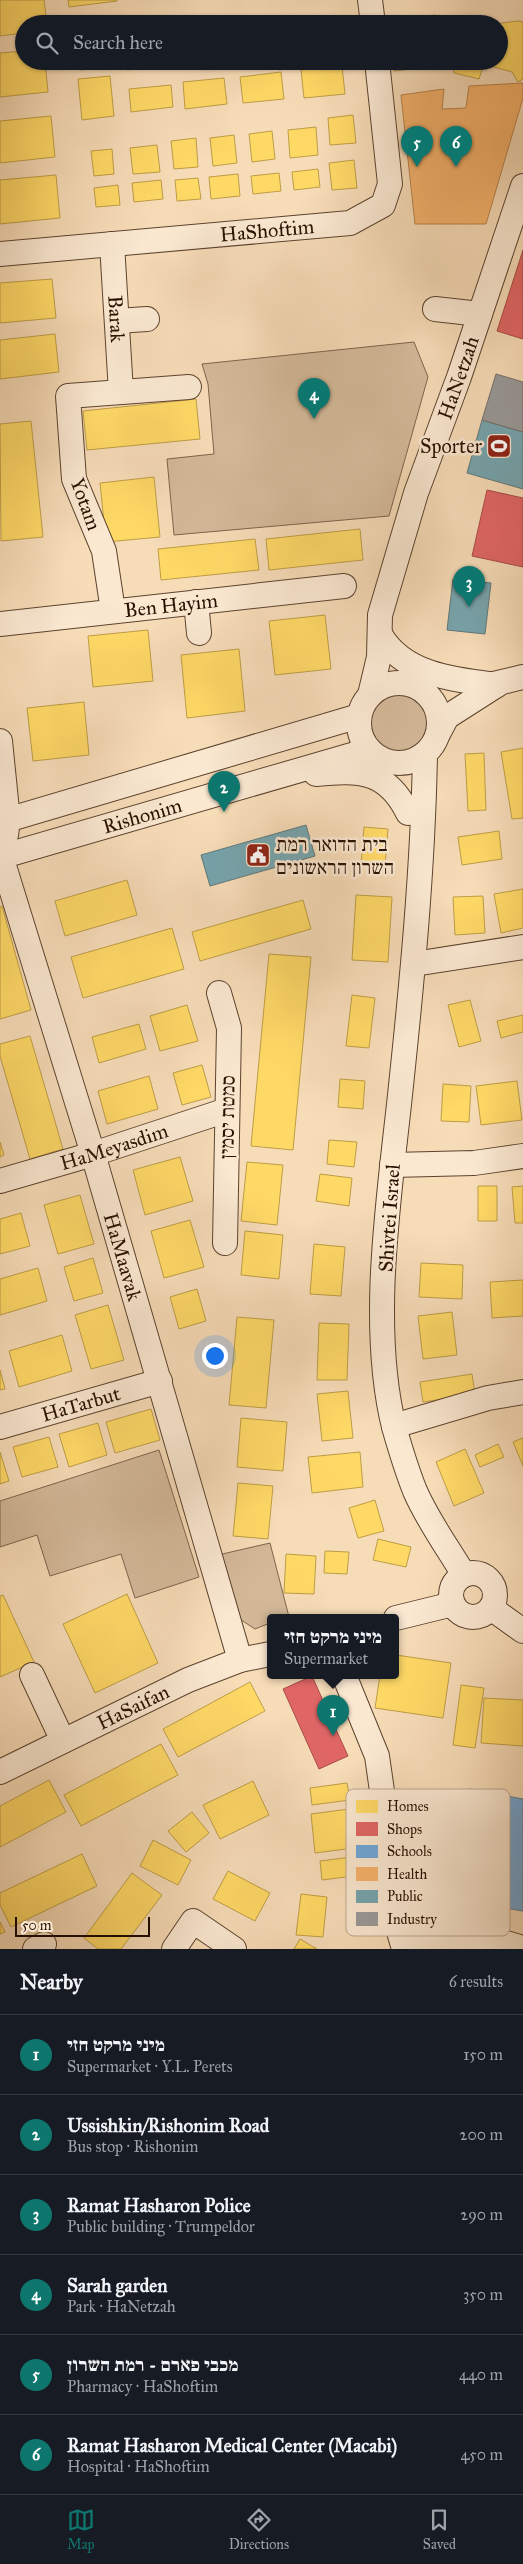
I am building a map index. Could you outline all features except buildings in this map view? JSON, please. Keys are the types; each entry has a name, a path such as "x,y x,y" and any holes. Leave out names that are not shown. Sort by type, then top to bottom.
{"street":[{"path":"370,0 372,15"},
{"name":"HaShoftim","path":"0,254 350,223 383,205 390,184 378,70"},
{"name":"HaNetzah","path":"370,695 379,657 380,614 416,493 480,314 523,186"},
{"name":"Barak","path":"112,244 121,392"},
{"path":"437,304 480,314"},
{"path":"117,321 147,319"},
{"path":"121,392 189,387"},
{"name":"Yotam","path":"112,611 104,551 74,479 68,396 121,392"},
{"name":"Ben Hayim","path":"0,624 344,586"},
{"path":"196,602 199,633"},
{"path":"380,634 387,647 416,668 437,675 497,685"},
{"path":"379,657 395,683"},
{"path":"497,685 447,717 426,754 413,761 377,756 359,730 359,716 362,706 370,695 382,687 395,683 437,693 497,685 523,678"},
{"path":"418,687 430,696 437,708 440,720 438,734"},
{"name":"Rishonim","path":"4,821 359,716"},
{"path":"0,741 4,821 1,855"},
{"name":"Shivtei Israel","path":"426,754 425,811 421,844 414,964 392,1165 384,1269 382,1353 394,1426 416,1492 464,1575"},
{"name":"Rishonim","path":"1,855 274,778 377,756"},
{"name":"Shivtei Israel","path":"377,756 396,776 408,813 421,844"},
{"path":"274,778 324,773 363,774 377,778 393,788 408,813"},
{"name":"HaMaavak","path":"1,855 93,1154 240,1660"},
{"path":"414,964 523,947"},
{"name":"סמטת יסמין","path":"219,993 229,1028 224,1243"},
{"name":"HaMeyasdim","path":"0,1181 93,1154 227,1110"},
{"path":"392,1165 474,1163 523,1156"},
{"name":"HaTarbut","path":"0,1426 160,1381"},
{"path":"394,1426 488,1398 523,1392"},
{"path":"478,1574 488,1579 495,1594 491,1608 485,1613 471,1616 458,1610 453,1604 453,1586 464,1575 478,1574"},
{"path":"399,1617 453,1604"},
{"path":"491,1608 523,1631"},
{"name":"HaSaifan","path":"0,1772 188,1680 240,1660 267,1655"},
{"path":"32,1675 63,1741"},
{"path":"346,1679 377,1756 382,1789"},
{"path":"174,1949 193,1921 234,1949"},
{"path":"401,1936 405,1949 444,1939 503,1942 523,1948"}],"shaded area":[{"path":"414,342 428,377 389,516 174,535 167,459 214,454 208,384 202,364"},
{"path":"393,694 405,694 415,698 424,707 428,729 420,744 405,752 393,752 383,748 374,739 370,729 370,717 374,707 383,698"},
{"path":"159,1450 199,1577 135,1598 121,1554 50,1576 37,1535 0,1547 0,1501"},
{"path":"270,1543 288,1614 267,1614 267,1624 255,1629 235,1616 218,1555"}],"place":[{"name":"מכבי פארם - רמת השרון","path":"417,167"},
{"name":"Ramat Hasharon Medical Center (Macabi)","path":"456,167"},
{"name":"Sarah garden","path":"314,419"},
{"name":"Sporter","path":"499,446"},
{"name":"Ramat Hasharon Police","path":"469,607"},
{"name":"Ussishkin/Rishonim Road","path":"224,812"},
{"name":"בית הדואר רמת השרון הראשונים","path":"258,855"},
{"name":"מיני מרקט חזי","path":"333,1736"}]}
